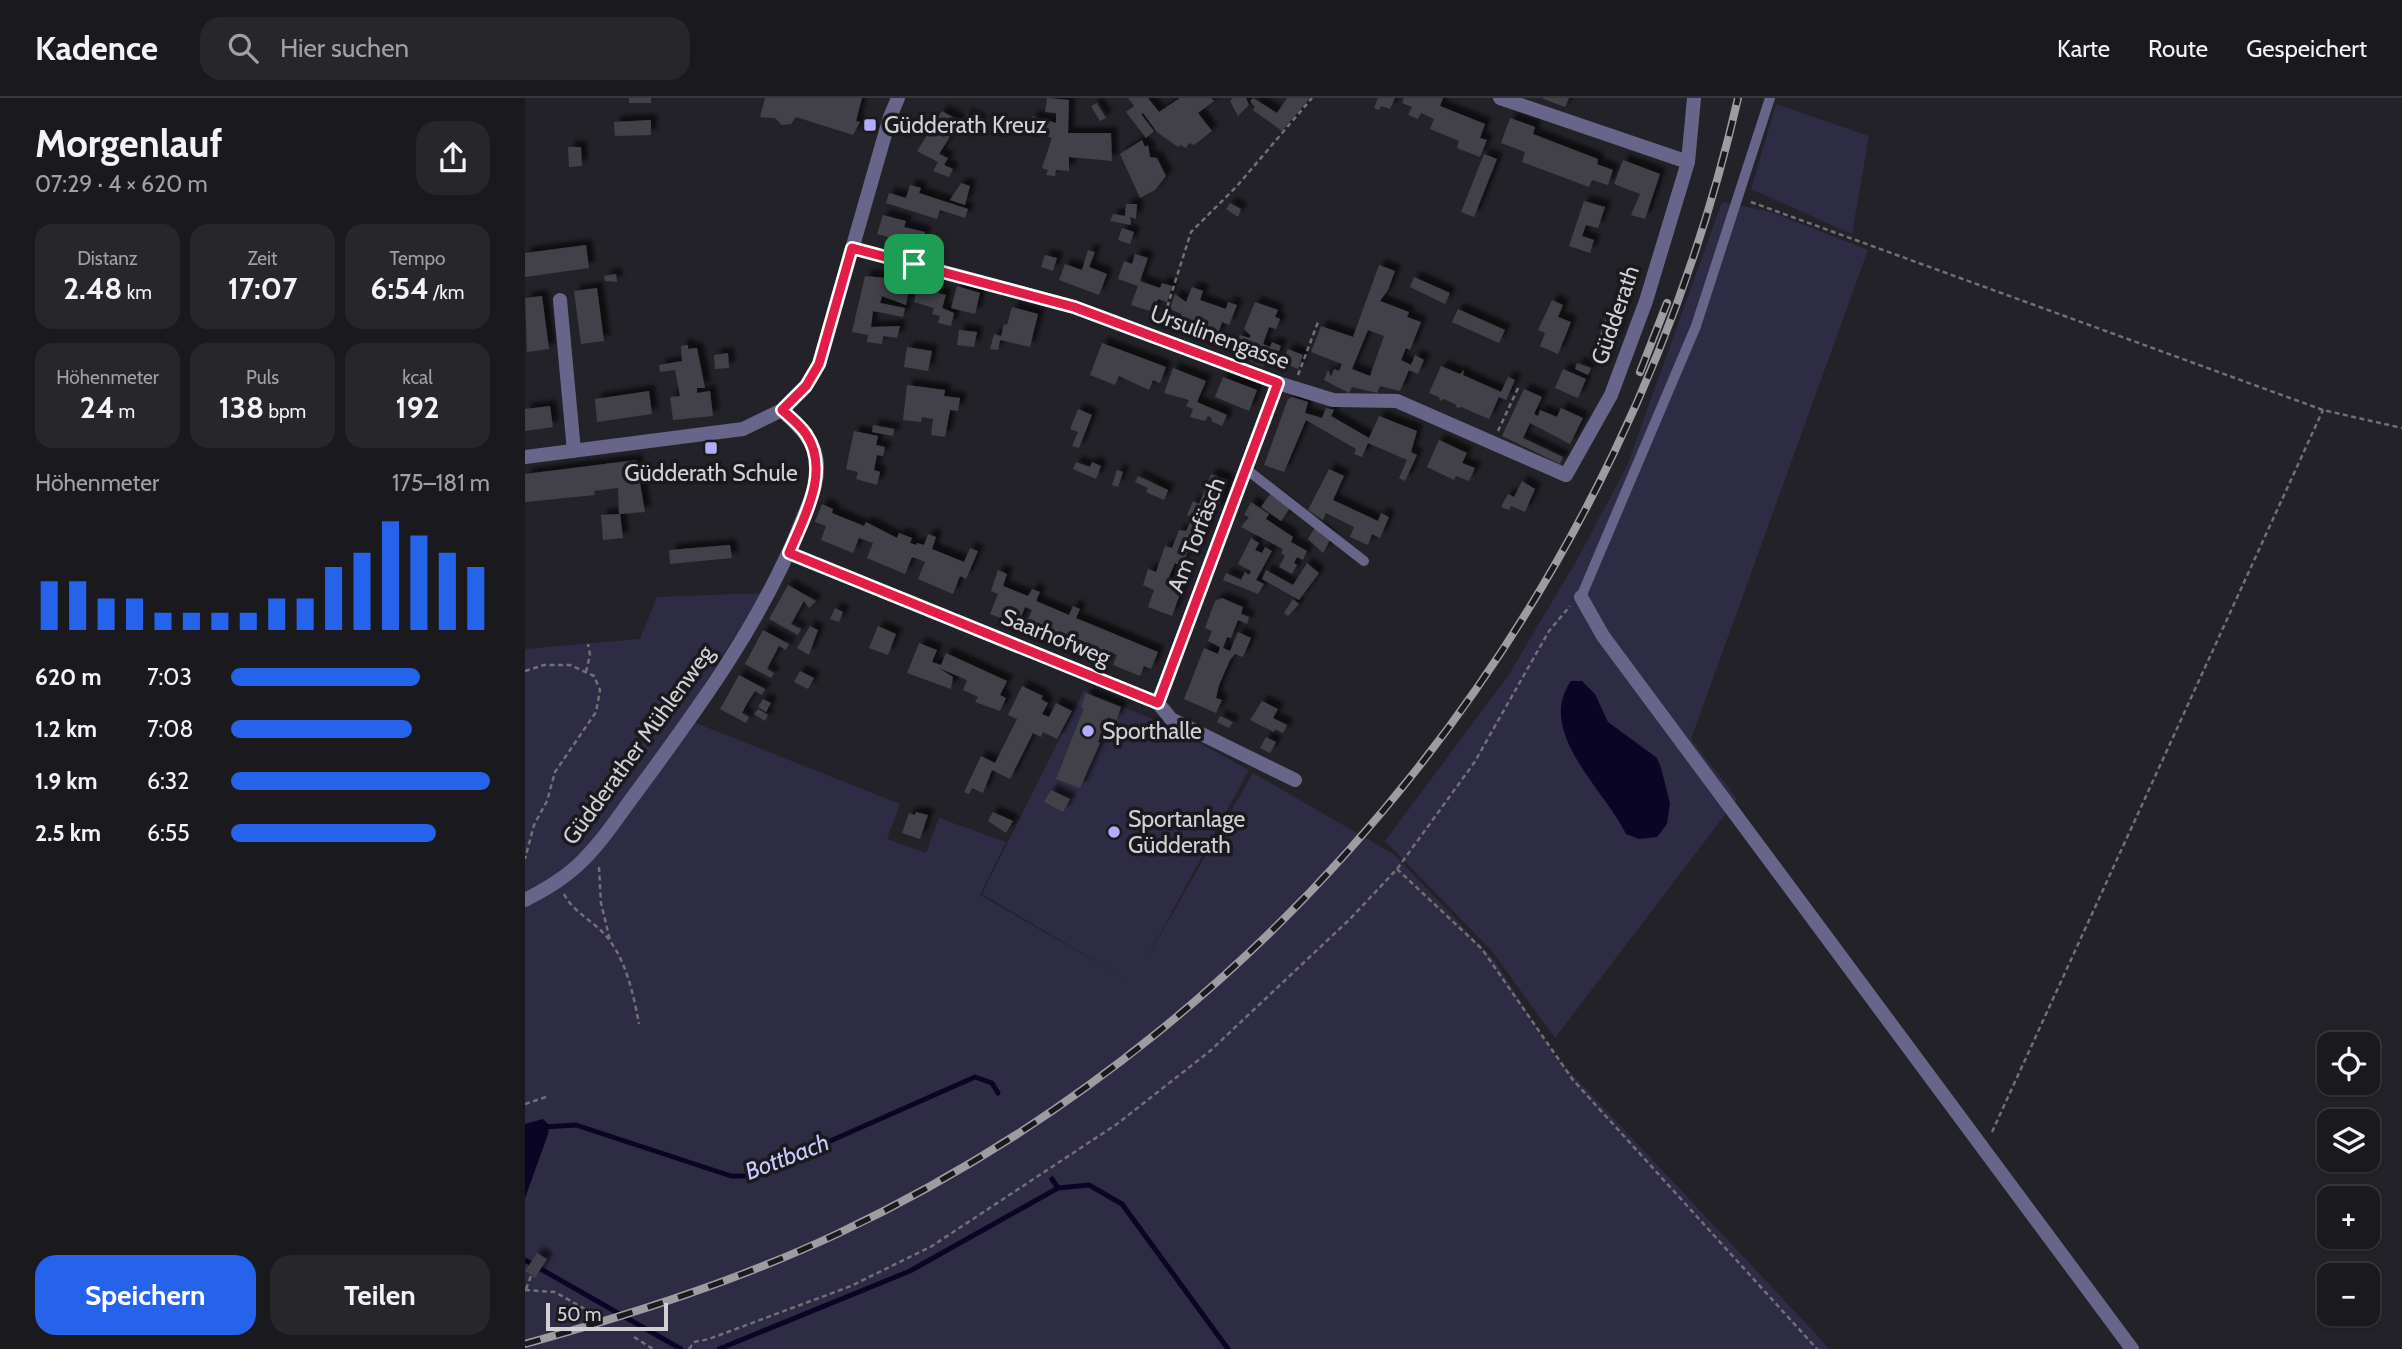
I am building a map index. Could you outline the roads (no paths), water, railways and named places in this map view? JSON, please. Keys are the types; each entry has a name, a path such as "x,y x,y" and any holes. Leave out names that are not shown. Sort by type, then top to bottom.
{"street":[{"path":"525,457 743,429 782,410 806,386 819,364 890,117 898,98"},
{"path":"1500,98 1688,162"},
{"name":"Güdderath","path":"1566,475 1611,395 1646,301 1688,162 1694,98"},
{"name":"Ursulinengasse","path":"852,248 1074,307 1278,383 1333,400 1397,401 1566,475"},
{"path":"560,300 574,451"},
{"name":"Am Torfäsch","path":"1158,703 1278,383"},
{"name":"Güdderather Mühlenweg","path":"525,900 558,881 579,864 598,842 707,697 765,600 789,553 815,489 816,457 806,433 782,410"},
{"name":"Saarhofweg","path":"789,553 1158,703 1171,719 1295,780"},
{"path":"1581,597 1603,636 2132,1349"}],"lane":[{"path":"1581,597 1696,326 1770,98"},
{"path":"1245,469 1364,561"}],"waterway":[{"name":"Bottbach","path":"543,1127 576,1125 731,1176 751,1176 975,1077 992,1083 998,1093"},
{"name":"Bottbach","path":"1052,1179 1058,1188 1089,1185 1122,1204 1228,1349"},
{"path":"719,1349 910,1271 1058,1188"},
{"path":"525,1260 681,1349"}],"railway":[{"path":"525,1344 605,1321 761,1267 837,1234 1002,1144 1155,1035 1293,909 1417,769 1524,616 1614,452 1686,279 1738,98"},
{"path":"1640,372 1667,303"}],"place":[{"name":"Güdderath Kreuz","path":"870,125"},
{"name":"Güdderath Schule","path":"711,448"},
{"name":"Sporthalle","path":"1088,731"},
{"name":"Sportanlage Güdderath","path":"1114,832"}]}
